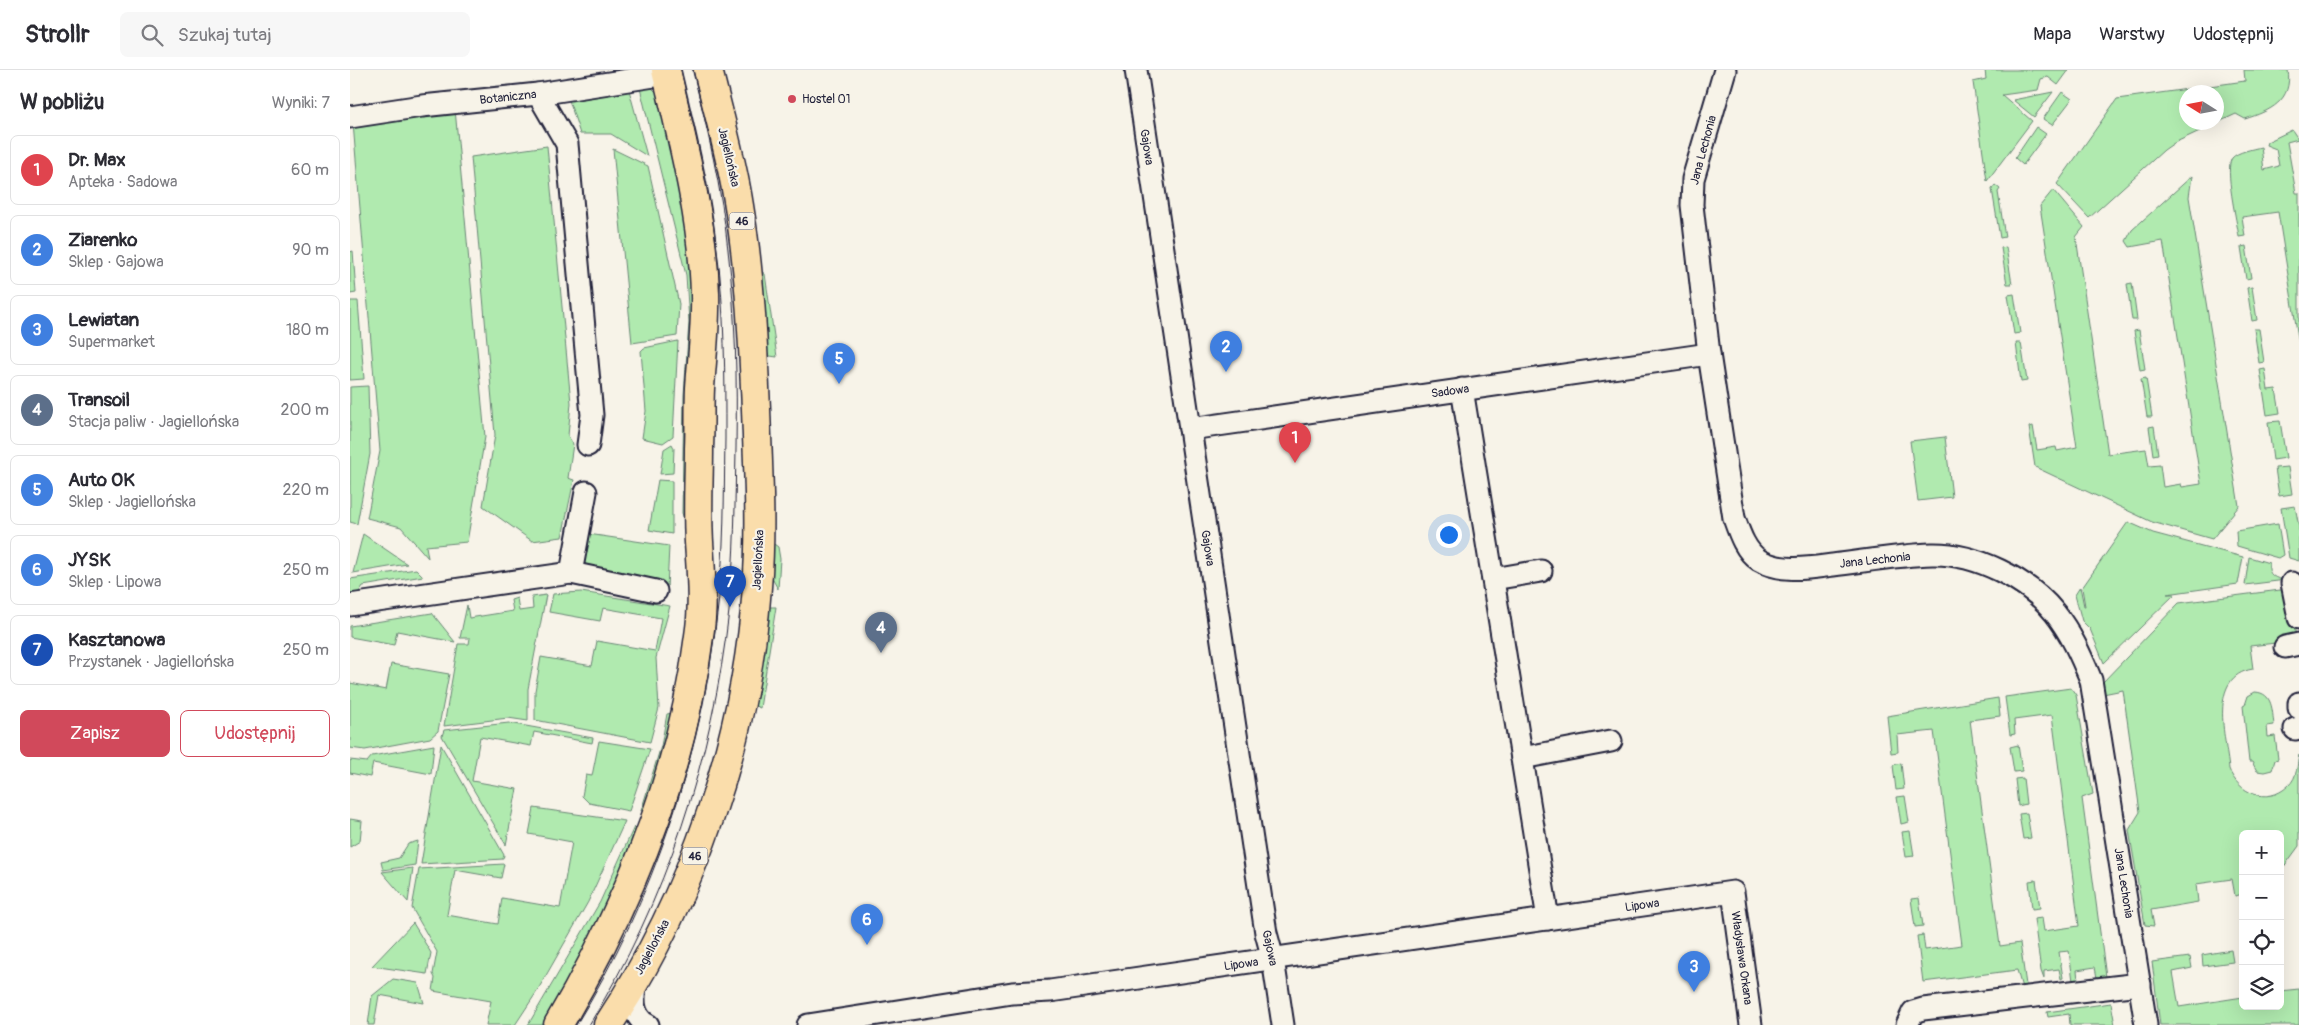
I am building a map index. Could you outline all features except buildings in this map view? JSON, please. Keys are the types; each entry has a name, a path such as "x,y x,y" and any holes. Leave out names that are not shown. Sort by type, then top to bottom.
{"main road":[{"name":"Jagiellońska","path":"608,1025 636,978 672,908 713,809 740,707 757,588 760,514 751,302 739,203 708,70"},
{"path":"558,1025 604,942 626,895 654,822 677,746 699,636 702,588 698,516 700,393 706,295 702,251 694,204 666,72"}],"street":[{"name":"Gajowa","path":"1136,70 1266,933 1273,959 1283,1025"},
{"name":"Jana Lechonia","path":"1725,70 1693,179 1692,205 1709,354 1734,518 1743,542 1758,560 1782,568 1810,568 1932,554 1965,557 1996,570 2027,587 2054,612 2075,643 2092,680 2146,1025"},
{"name":"Botaniczna","path":"350,117 422,106 538,94 666,72"},
{"path":"538,94 567,144 592,415 588,446"},
{"name":"Sadowa","path":"1190,429 1709,354"},
{"path":"1462,389 1548,919"},
{"path":"571,574 586,492"},
{"path":"1493,579 1541,571"},
{"path":"350,605 571,574 656,591"},
{"path":"2292,582 2299,618"},
{"path":"2299,703 2299,708"},
{"path":"1522,758 1611,741"},
{"name":"Lipowa","path":"808,1025 1012,993 1050,991 1733,892"},
{"name":"Władysława Orkana","path":"1733,892 1751,1025"},
{"path":"636,978 634,1007 638,1017 648,1025"},
{"path":"1907,1025 1913,1012 1923,1009 2140,984"}],"green space":[{"path":"1985,70 2069,70 2058,85 2048,77 2041,79 2038,90 2002,95 2032,121 1987,181 1973,82 1986,79"},
{"path":"2244,70 2288,70 2289,81 2287,90 2278,103 2263,112 2245,119 2236,114 2224,120 2224,85 2217,85 2245,81"},
{"path":"640,88 652,88 658,94 679,179 694,299 685,522 682,513 684,395 689,322 686,275"},
{"path":"629,90 647,156 611,134 580,134 568,97"},
{"path":"2179,90 2179,130 2202,130 2174,143 2164,150 2089,218 2057,184 2117,99"},
{"path":"2053,92 2034,117 2013,100"},
{"path":"2062,92 2072,99 2052,125 2043,119"},
{"path":"455,109 485,437 467,542 426,546 428,558 401,527 367,518 380,451 353,123"},
{"path":"2036,127 2046,134 2023,165 2015,158"},
{"path":"2292,130 2298,139 2287,142 2296,193 2299,193 2299,344 2278,212 2242,217 2245,236 2239,237 2229,172 2234,156 2261,147 2264,170 2279,166 2276,149 2266,145 2267,142"},
{"path":"547,146 571,403 568,436 573,444 568,478 574,480 562,537 532,541 483,506 495,435 471,157"},
{"path":"613,149 648,166 679,304 677,336 632,343"},
{"path":"2192,176 2189,197 2239,506 2212,539 2152,522 2035,467 2029,427 2033,426 2037,450 2056,447 2057,451 2077,447 2040,206 2053,190 2084,227 2076,237 2108,454 2146,449 2149,466 2160,465 2163,487 2181,484 2182,487 2201,484 2163,241 2130,247 2126,241 2132,230"},
{"path":"1995,185 2000,189 1998,192 2005,237 2000,238 1992,189"},
{"path":"2246,246 2251,278 2246,279 2241,247"},
{"path":"2006,247 2012,284 2007,284 2001,248"},
{"path":"353,251 356,293 350,294 350,252"},
{"path":"762,272 765,274 777,357 770,356 765,351 759,277"},
{"path":"2132,283 2137,320 2132,320 2127,284"},
{"path":"2252,287 2257,320 2252,321 2247,288"},
{"path":"2014,294 2020,333 2014,334 2008,295"},
{"path":"350,301 358,301 364,379 350,380"},
{"path":"2254,329 2259,329 2264,362 2259,363"},
{"path":"2139,330 2145,369 2140,370 2134,331"},
{"path":"678,341 673,436 663,443 642,438 646,411 641,351 644,348"},
{"path":"2016,343 2021,343 2027,381 2021,382"},
{"path":"2265,369 2268,390 2276,389 2280,413 2267,415 2260,370"},
{"path":"2146,378 2152,417 2147,417 2141,379"},
{"path":"368,386 370,454 357,524 350,522 350,387"},
{"path":"2280,421 2286,458 2273,460 2268,422"},
{"path":"2154,426 2158,454 2153,455 2149,427"},
{"path":"1945,437 1952,497 1918,501 1910,441"},
{"path":"672,444 674,448 673,473 660,474 664,449"},
{"path":"2288,467 2292,494 2279,496 2275,468"},
{"path":"658,480 672,481 672,534 649,530"},
{"path":"2295,506 2299,527 2299,561 2289,558 2281,508"},
{"path":"2128,522 2153,533 2243,557 2238,584 2167,594 2175,594 2104,663 2090,629 2082,621 2075,595 2080,587 2085,606 2082,588"},
{"path":"2278,524 2283,555 2278,558 2237,546 2236,531"},
{"path":"363,534 407,564 353,573"},
{"path":"588,534 669,546 667,589 584,571 583,557"},
{"path":"770,541 778,547 780,559 778,589 768,571"},
{"path":"2249,557 2269,563 2269,571 2273,576 2286,580 2245,585"},
{"path":"416,569 423,576 363,586 355,598 350,600 350,579"},
{"path":"2288,589 2296,637 2284,642 2250,646 2253,669 2239,674 2229,683 2224,696 2223,726 2229,769 2239,785 2254,794 2262,796 2271,795 2280,792 2288,786 2295,775 2299,755 2299,846 2284,867 2284,830 2239,830 2239,895 2235,896 2232,879 2196,884 2198,902 2151,910 2154,926 2145,925 2129,830 2140,812 2123,690 2103,694 2101,684 2179,603"},
{"path":"581,592 670,606 656,658 659,708 650,742 535,720 535,691 541,657 592,666 597,641 655,651 661,618 603,608 600,621 549,612 553,594"},
{"path":"546,595 528,689 528,721 508,718 444,726 458,644 469,644 470,638 460,638 467,605 469,618 513,611 511,600 517,598 519,611 533,609 532,597"},
{"path":"770,607 776,607 760,708 753,705 766,611"},
{"path":"432,613 455,642 397,631 394,645 350,637 350,626"},
{"path":"391,664 449,674 438,731 430,738 365,750 350,748 350,683 386,690"},
{"path":"2071,688 2076,695 2093,794 2082,798 2106,977 2097,978 2095,967 2077,970 2078,980 2073,981 2069,951 2059,952 2063,978 2061,979 2059,969 2044,971 2044,979 2041,971 2034,919 2042,918 2044,931 2079,926 2052,715 2014,720 2015,734 2010,735 2005,697"},
{"path":"2255,692 2265,695 2272,708 2274,725 2267,726 2268,737 2275,736 2278,759 2275,760 2272,770 2264,772 2257,771 2252,762 2249,762 2243,706 2248,696"},
{"path":"1998,698 2000,716 1970,720 2000,946 2020,943 2026,985 2022,988 2017,970 1923,982 1917,936 1923,935 1925,950 1962,945 1934,731 1897,735 1898,752 1891,753 1887,716"},
{"path":"672,713 671,726 645,809 641,811 661,746 667,714"},
{"path":"509,723 593,738 592,743 534,732 531,746 480,737 472,781 517,789 506,845 442,736 444,730"},
{"path":"599,741 650,749 629,811 589,803 582,796 586,775 592,776"},
{"path":"434,745 431,774 373,763 370,777 350,773 350,760 367,762 372,756"},
{"path":"441,745 504,855 503,859 421,864"},
{"path":"2018,745 2022,771 2014,772 2010,747"},
{"path":"1901,763 1904,789 1896,790 1893,765"},
{"path":"2023,778 2026,804 2018,806 2015,779"},
{"path":"1905,796 1909,822 1901,824 1897,797"},
{"path":"534,808 625,821 588,902 536,993 515,1025 486,1025 491,1001 433,991 435,978 433,974 437,952 412,908 419,869 504,864 501,878 455,870 447,915 498,924 502,898 560,908 572,842 529,834"},
{"path":"2027,813 2031,838 2023,839 2019,814"},
{"path":"350,819 362,821 360,841 350,847"},
{"path":"634,827 638,833 574,975 543,1025 528,1025 600,902"},
{"path":"1910,831 1914,856 1906,857 1902,832"},
{"path":"418,841 415,865 383,870 381,862 399,858 408,844"},
{"path":"413,868 408,902 382,872"},
{"path":"2036,880 2040,908 2032,909 2029,881"},
{"path":"1919,898 1923,926 1915,927 1911,899"},
{"path":"413,923 431,953 427,974 372,966"},
{"path":"2231,950 2233,962 2203,966 2202,955"},
{"path":"2190,957 2192,968 2173,972 2179,1007 2239,998 2239,1010 2284,1010 2284,991 2299,989 2299,1025 2160,1025 2152,962"},
{"path":"393,979 418,983 424,1003 379,995 374,1025 368,1025 372,996"},
{"path":"2111,1003 2115,1025 2070,1025 2069,1014 2048,1017 2047,1012"}],"tram line":[{"path":"576,1025 604,977 629,927 651,876 670,823 687,770 700,716 711,661 718,606 723,543 725,438 725,367 722,297 710,205 681,70"},
{"path":"589,1025 616,978 641,928 663,878 682,826 698,773 711,719 722,665 729,611 734,550 736,448 736,373 733,299 722,204 714,159 693,70"}],"place":[{"name":"Hostel 01","path":"792,99"},
{"name":"Ziarenko","path":"1226,372"},
{"name":"Auto OK","path":"839,384"},
{"name":"Dr. Max","path":"1295,463"},
{"name":"Kasztanowa","path":"730,607"},
{"name":"Transoil","path":"881,653"},
{"name":"JYSK","path":"867,945"},
{"name":"Lewiatan","path":"1694,992"}]}
